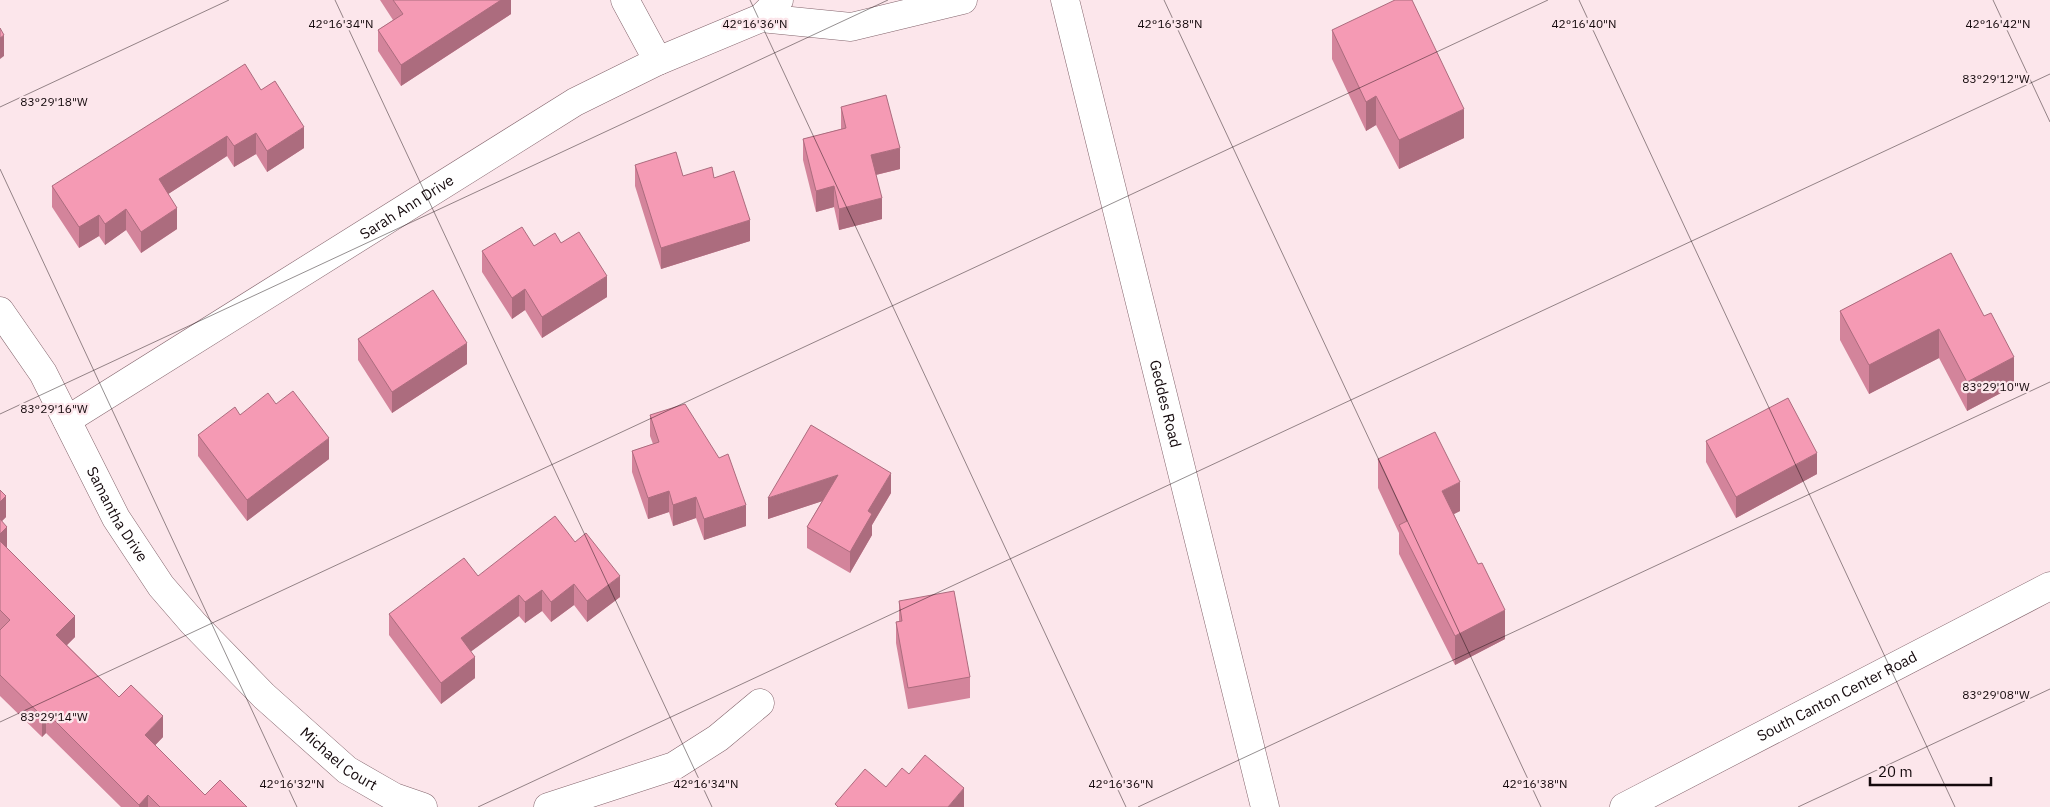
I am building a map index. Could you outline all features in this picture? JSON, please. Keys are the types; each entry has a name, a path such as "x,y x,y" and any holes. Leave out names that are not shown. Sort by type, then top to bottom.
{"street":[{"path":"625,0 658,61"},
{"name":"Sarah Ann Drive","path":"68,420 575,102 658,61 770,9 851,27 963,0"},
{"name":"Geddes Road","path":"1065,0 1265,807"},
{"name":"Samantha Drive","path":"0,311 42,373 68,420 116,518 161,586 192,623 264,696"},
{"name":"South Canton Center Road","path":"1624,807 2050,586"},
{"name":"Michael Court","path":"264,696 347,770 394,797 423,807"},
{"path":"548,807 674,766 718,738 760,703"}],"building":[{"path":"393,0 501,0 401,65 378,30 403,14"},
{"path":"1395,0 1412,0 1464,109 1399,140 1376,96 1366,102 1332,30"},
{"path":"0,28 4,35 0,38"},
{"path":"245,64 261,90 275,81 304,127 267,151 256,133 234,146 227,136 159,179 177,208 141,232 126,209 105,224 99,215 79,227 52,186"},
{"path":"886,95 900,148 871,155 882,198 839,209 834,186 816,191 803,139 846,128 841,107"},
{"path":"676,152 683,176 712,167 714,178 734,171 750,220 661,248 635,165"},
{"path":"522,227 534,246 555,233 561,243 579,232 607,276 542,317 525,289 512,298 482,251"},
{"path":"1951,253 1984,316 1991,313 2014,357 1967,382 1939,329 1869,365 1840,311"},
{"path":"433,290 467,343 392,392 358,339"},
{"path":"293,391 329,438 247,500 198,435 235,407 240,415 268,393 276,404"},
{"path":"1788,398 1817,453 1736,497 1706,441"},
{"path":"685,404 719,458 728,454 746,505 704,519 696,497 673,505 669,491 648,498 632,451 659,442 650,415"},
{"path":"811,425 891,473 868,511 872,514 850,552 807,527 838,475 768,498"},
{"path":"1435,432 1460,482 1442,491 1478,564 1482,563 1505,610 1455,636 1399,525 1407,521 1378,459"},
{"path":"0,490 6,496 0,502"},
{"path":"555,516 575,542 586,533 620,576 587,601 574,584 551,602 542,590 525,602 519,595 461,638 475,657 441,683 389,614 464,558 478,576"},
{"path":"0,519 7,527 0,534"},
{"path":"0,541 75,616 56,635 119,697 131,685 163,716 145,735 205,795 220,780 247,807 160,807 148,795 139,805 46,712 42,716 0,675 0,630 10,620 0,610"},
{"path":"954,591 970,677 908,688 896,622 902,621 899,601"},
{"path":"925,755 964,788 948,807 838,807 835,804 865,769 886,787 902,768 909,774"}]}
